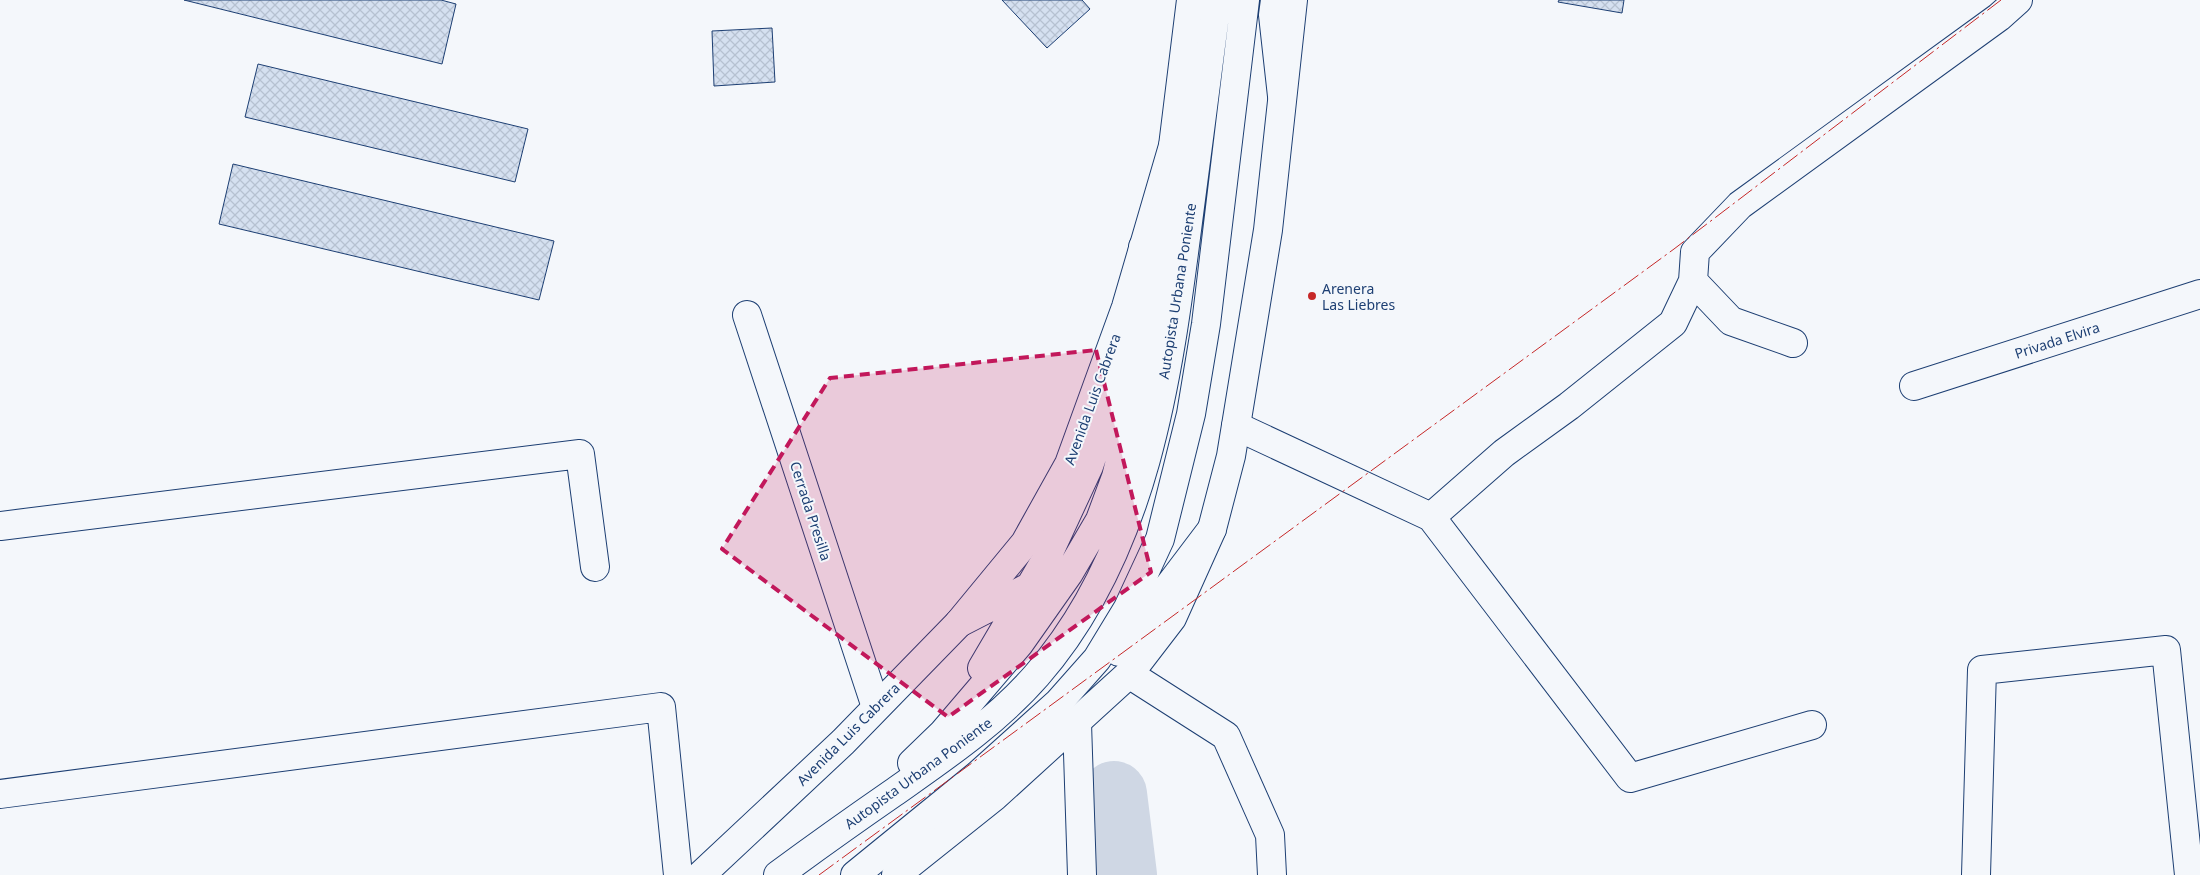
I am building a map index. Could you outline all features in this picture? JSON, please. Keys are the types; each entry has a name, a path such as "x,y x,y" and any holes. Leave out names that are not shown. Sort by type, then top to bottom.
{"main road":[{"name":"Avenida Luis Cabrera","path":"701,875 836,749 959,623 1025,543 1069,464 1126,307 1173,146 1191,0"},
{"name":"Autopista Urbana Poniente","path":"778,875 965,742 1004,709 1037,675 1067,638 1097,590 1118,544 1140,477 1155,421 1175,320 1217,0"},
{"path":"1058,703 1097,659 1128,608 1160,539 1191,414 1206,324 1245,0"},
{"path":"1274,0 1273,15 1282,96"},
{"path":"896,875 995,796 1077,723 1129,674 1172,618 1212,529 1236,426 1268,230 1294,0"},
{"path":"1431,517 1504,452 1569,406 1673,323 1693,281 1694,252 1740,205 1999,17 2018,0"},
{"path":"855,819 943,733 1019,644 1069,573 1100,520 1116,477 1155,317 1173,146"},
{"path":"943,733 1045,561 1089,466 1136,327 1143,247"},
{"path":"1693,281 1732,321 1793,343"},
{"name":"Privada Elvira","path":"1914,386 2200,294"},
{"name":"Cerrada Presilla","path":"747,314 876,707"},
{"path":"1236,426 1431,517 1630,778 1812,725"},
{"path":"0,526 580,454 595,567"},
{"path":"855,875 963,787 1058,703 1113,659 1158,603 1212,529"},
{"path":"959,623 1031,586"},
{"path":"1976,875 1982,670 2166,650 2189,875"},
{"path":"1129,674 1226,736 1270,835 1272,875"},
{"path":"0,794 661,707 678,875"},
{"path":"1077,723 1082,875"}],"highlighted area":[{"path":"1096,350 1151,572 948,717 722,549 830,378"}],"building":[{"path":"184,0 441,0 456,4 442,64"},
{"path":"1002,0 1082,0 1090,9 1047,48"},
{"path":"1559,0 1624,0 1622,13 1558,2"},
{"path":"772,28 775,82 714,86 712,31"},
{"path":"258,64 528,129 515,182 245,117"},
{"path":"233,164 554,241 539,300 219,224"}],"waterway":[{"path":"1114,794 1124,875"}],"power":[{"path":"819,875 1674,249 2001,0"}],"place":[{"name":"Arenera Las Liebres","path":"1312,296"}]}
